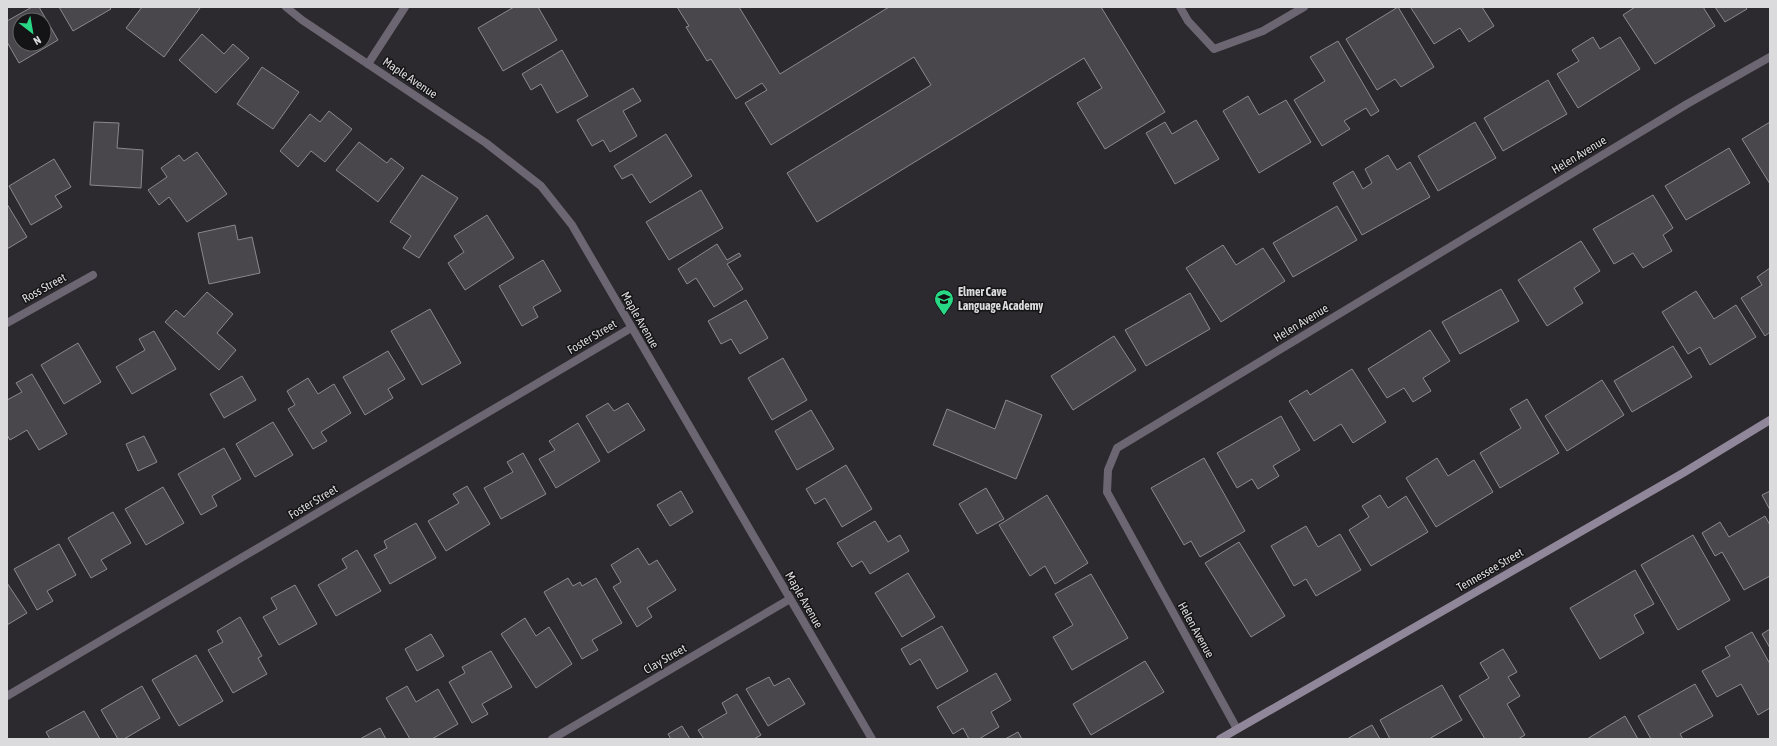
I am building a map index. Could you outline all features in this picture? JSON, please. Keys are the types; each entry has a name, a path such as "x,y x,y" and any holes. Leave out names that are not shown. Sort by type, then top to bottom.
{"main road":[{"name":"Tennessee Street","path":"1220,739 1676,477 1770,420"}],"street":[{"name":"Maple Avenue","path":"286,7 302,20 486,143 541,186 572,226 872,739"},
{"path":"368,64 405,7"},
{"path":"1180,7 1188,21 1214,49 1263,31 1304,7"},
{"name":"Helen Avenue","path":"1237,729 1107,492 1108,470 1117,448 1687,104 1770,57"},
{"name":"Ross Street","path":"7,323 93,275"},
{"name":"Foster Street","path":"7,696 631,328"},
{"name":"Clay Street","path":"552,739 790,600"}],"building":[{"path":"32,7 39,7 42,12 23,12"},
{"path":"59,7 109,7 111,9 73,31"},
{"path":"142,7 200,8 164,57 126,28"},
{"path":"514,7 538,7 557,40 503,71 478,28"},
{"path":"677,7 739,7 780,74 889,7 1101,7 1165,112 1105,149 1077,103 1102,88 1084,58 817,222 787,173 931,85 914,57 771,145 745,103 767,90 762,83 736,99 711,59 707,61 686,27 689,26"},
{"path":"1398,7 1434,67 1401,87 1395,79 1377,90 1346,39"},
{"path":"1482,7 1494,26 1469,42 1460,28 1434,44 1411,8"},
{"path":"1635,7 1703,7 1715,26 1655,64 1623,15"},
{"path":"1715,7 1745,7 1747,9 1725,22"},
{"path":"12,18 12,51 7,42 7,21"},
{"path":"52,30 58,40 52,44"},
{"path":"202,34 224,54 233,44 249,58 216,93 179,60"},
{"path":"1593,37 1600,49 1620,37 1640,69 1578,108 1557,74 1579,61 1572,50"},
{"path":"1338,41 1379,111 1371,116 1366,108 1344,121 1350,129 1322,146 1294,100 1325,81 1310,57"},
{"path":"562,50 588,96 557,113 541,84 531,90 522,74"},
{"path":"13,52 38,52 19,63"},
{"path":"262,67 299,92 273,129 237,104"},
{"path":"1548,80 1567,114 1503,151 1484,118"},
{"path":"633,88 641,101 623,111 637,136 610,152 603,140 592,146 577,120"},
{"path":"1248,96 1259,115 1286,100 1311,142 1259,173 1223,111"},
{"path":"329,111 352,129 325,162 311,151 298,167 280,151 310,114 320,122"},
{"path":"1196,120 1219,159 1175,184 1146,133 1165,122 1172,134"},
{"path":"94,122 119,123 117,148 143,150 141,188 90,185"},
{"path":"1475,122 1496,158 1438,191 1418,156"},
{"path":"1770,122 1770,184 1742,139"},
{"path":"666,134 692,176 650,203 632,174 622,179 614,166"},
{"path":"359,142 387,163 391,158 404,168 378,202 336,170"},
{"path":"1729,148 1750,183 1686,220 1665,186"},
{"path":"197,152 227,194 187,222 169,197 159,205 148,190 167,177 161,168 179,155 184,161"},
{"path":"1388,155 1397,170 1410,162 1430,197 1362,235 1333,183 1353,171 1363,189 1372,183 1365,169"},
{"path":"54,159 71,187 55,196 62,207 31,225 9,186"},
{"path":"422,175 458,198 419,258 403,248 411,236 390,222"},
{"path":"701,190 723,228 669,260 646,222"},
{"path":"1653,195 1673,228 1663,235 1672,251 1643,268 1633,253 1614,264 1593,229"},
{"path":"7,204 27,237 7,249"},
{"path":"1337,206 1357,240 1293,277 1273,243"},
{"path":"487,215 514,258 465,290 448,263 464,252 454,236"},
{"path":"235,225 238,240 252,237 260,273 209,284 198,233"},
{"path":"1581,241 1600,271 1574,288 1583,303 1547,326 1518,280"},
{"path":"717,244 727,260 739,253 741,256 727,264 743,289 714,307 696,278 687,284 678,269"},
{"path":"1223,245 1236,265 1263,248 1285,281 1221,322 1186,268"},
{"path":"543,260 561,291 533,307 538,317 522,326 499,286"},
{"path":"1770,268 1770,332 1765,336 1741,298 1762,285 1757,277"},
{"path":"1501,289 1519,321 1460,354 1442,322"},
{"path":"1696,291 1714,319 1736,305 1756,337 1710,365 1700,347 1688,354 1662,312"},
{"path":"207,292 233,314 217,333 236,350 219,370 165,322 176,310 184,317"},
{"path":"1190,293 1210,329 1146,366 1125,330"},
{"path":"746,300 768,338 740,354 731,339 721,344 708,321"},
{"path":"430,309 461,363 422,385 391,331"},
{"path":"1430,330 1450,361 1423,378 1431,391 1413,402 1404,388 1387,398 1368,369"},
{"path":"154,331 176,369 132,394 116,367 145,350 139,339"},
{"path":"1114,336 1136,370 1073,410 1051,376"},
{"path":"78,343 101,382 64,404 41,365"},
{"path":"1673,346 1692,377 1632,412 1614,381"},
{"path":"388,351 405,379 388,389 393,398 365,415 343,377"},
{"path":"783,358 807,400 772,420 748,378"},
{"path":"1352,369 1386,422 1353,443 1341,424 1314,441 1289,401 1307,390 1310,395"},
{"path":"32,374 67,434 39,450 27,430 10,440 7,435 7,400 22,392 16,383"},
{"path":"242,376 256,400 224,418 210,394"},
{"path":"308,378 318,394 334,384 351,413 321,432 327,441 313,449 288,409 295,405 287,391"},
{"path":"1602,380 1624,415 1567,451 1545,416"},
{"path":"1527,399 1559,453 1500,488 1480,453 1521,428 1510,409"},
{"path":"1006,400 1042,415 1016,479 933,445 947,409 995,429"},
{"path":"608,403 614,411 628,403 645,430 608,453 586,416"},
{"path":"811,410 834,449 797,470 775,431"},
{"path":"1281,416 1300,450 1273,466 1279,476 1258,489 1252,479 1237,488 1217,453"},
{"path":"273,422 293,455 255,477 236,444"},
{"path":"578,423 600,461 556,488 539,459 555,450 549,441"},
{"path":"144,436 157,462 138,471 126,444"},
{"path":"224,448 241,479 212,496 217,506 201,515 178,474"},
{"path":"523,453 546,494 501,519 484,488 513,472 507,462"},
{"path":"1204,458 1245,531 1200,557 1191,541 1184,545 1151,488"},
{"path":"1437,458 1448,476 1474,460 1493,492 1436,527 1406,478"},
{"path":"846,465 872,509 842,527 825,498 815,504 806,489"},
{"path":"467,486 490,524 446,551 428,521 459,503 453,494"},
{"path":"163,487 184,523 146,545 125,509"},
{"path":"986,488 1004,519 977,534 959,504"},
{"path":"681,491 693,512 670,526 657,505"},
{"path":"1770,491 1770,510 1762,495"},
{"path":"1047,495 1088,563 1055,584 1045,566 1030,576 999,525"},
{"path":"1380,495 1388,508 1406,496 1428,532 1371,566 1349,530 1369,517 1362,506"},
{"path":"113,512 131,543 101,560 107,569 91,578 68,538"},
{"path":"1765,516 1770,525 1770,576 1744,590 1722,552 1715,556 1702,533 1720,522 1729,537"},
{"path":"875,521 888,542 900,535 909,551 870,574 862,561 852,567 837,543"},
{"path":"416,523 436,558 390,584 374,555 387,548 384,541"},
{"path":"1306,526 1318,547 1340,534 1361,570 1316,596 1306,579 1294,586 1271,546"},
{"path":"1693,535 1730,600 1678,630 1641,565"},
{"path":"1239,542 1285,616 1251,637 1205,563"},
{"path":"59,544 76,575 47,591 53,601 37,610 14,569"},
{"path":"638,548 649,565 657,560 676,590 647,608 652,617 637,627 613,587 621,582 611,565"},
{"path":"357,550 381,591 336,616 318,585 347,568 342,559"},
{"path":"1635,570 1654,604 1634,615 1644,633 1600,659 1570,608"},
{"path":"908,573 935,617 902,637 875,593"},
{"path":"1091,574 1128,638 1072,670 1053,637 1073,625 1055,594"},
{"path":"568,578 573,586 580,582 582,586 596,578 622,623 592,640 598,650 582,659 544,592"},
{"path":"7,583 27,613 7,625"},
{"path":"295,585 317,624 279,645 263,617 277,609 271,598"},
{"path":"240,617 262,656 258,658 267,674 233,693 208,650 223,642 217,631"},
{"path":"525,618 536,636 549,627 572,664 536,688 501,634"},
{"path":"942,626 968,671 937,689 920,659 910,665 901,649"},
{"path":"1770,629 1770,648 1762,634"},
{"path":"1752,632 1770,664 1770,708 1758,715 1741,684 1717,697 1702,671 1730,656 1725,647"},
{"path":"431,634 444,656 417,671 405,649"},
{"path":"1503,649 1517,672 1508,677 1520,696 1507,704 1525,735 1518,739 1485,739 1459,696 1489,678 1480,663"},
{"path":"491,651 512,687 482,704 488,714 472,723 449,682 465,673 462,667"},
{"path":"196,655 223,701 179,726 152,680"},
{"path":"1145,661 1164,692 1091,735 1073,704"},
{"path":"996,673 1011,700 991,712 999,727 979,739 969,739 963,728 953,734 937,707"},
{"path":"769,677 774,686 789,678 805,704 768,726 746,689"},
{"path":"1695,684 1713,716 1680,734 1683,739 1651,739 1638,716"},
{"path":"1442,685 1462,720 1429,739 1390,739 1380,720"},
{"path":"142,686 160,718 124,739 118,739 101,710"},
{"path":"407,686 416,702 438,689 458,724 432,739 410,739 386,698"},
{"path":"737,694 761,735 754,739 704,739 698,730 727,713 722,703"},
{"path":"84,711 100,739 50,739 46,732"},
{"path":"1625,716 1638,739 1587,739"},
{"path":"1372,725 1380,739 1347,739"},
{"path":"682,726 690,739 671,739 668,734"},
{"path":"380,728 386,739 360,739"},
{"path":"1018,732 1022,739 1005,739"}],"place":[{"name":"Elmer Cave Language Academy","path":"944,316"}]}
